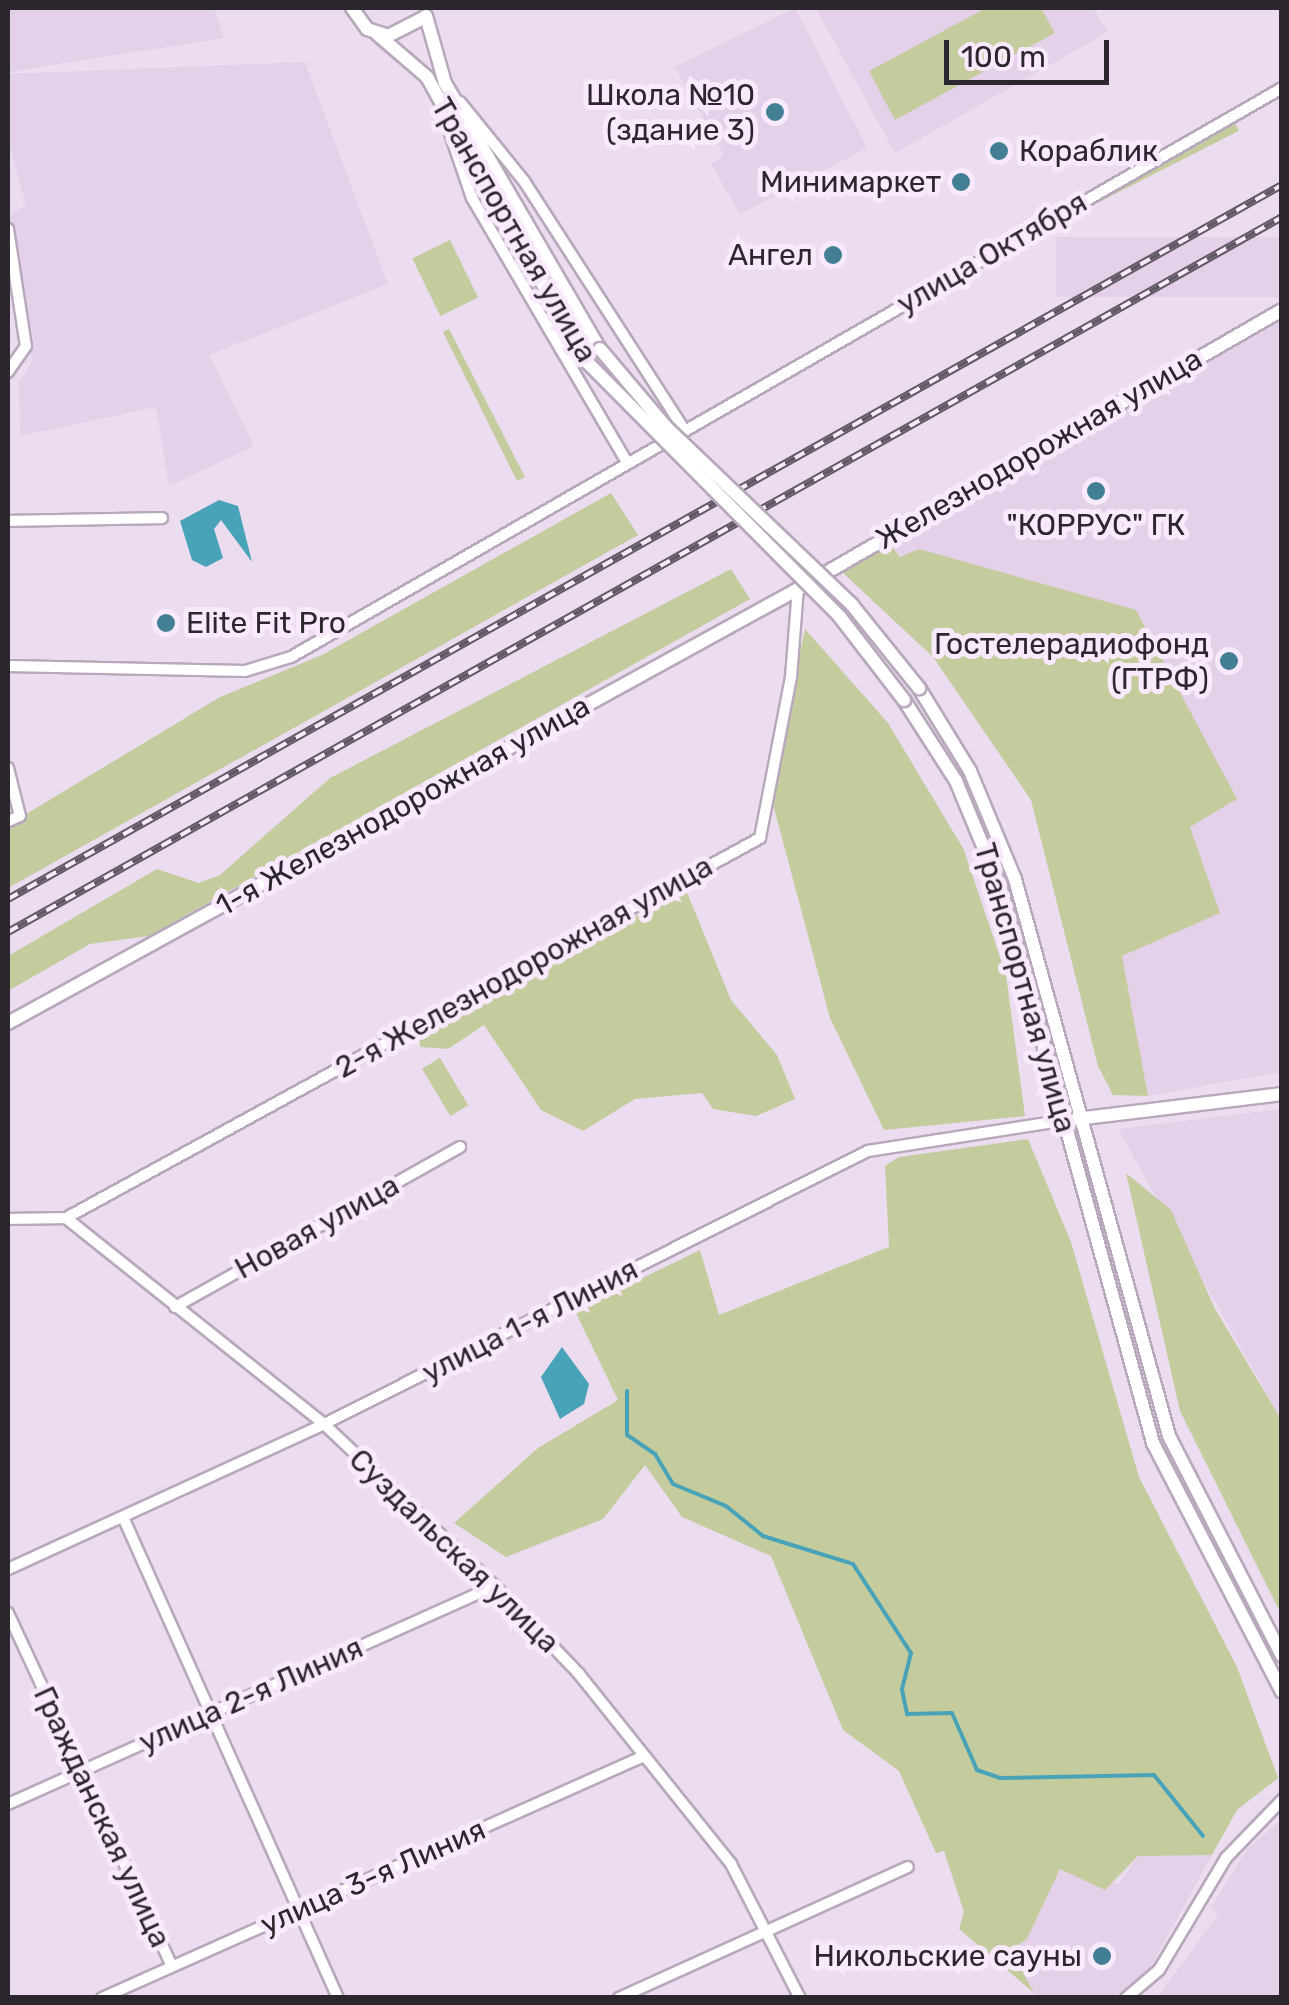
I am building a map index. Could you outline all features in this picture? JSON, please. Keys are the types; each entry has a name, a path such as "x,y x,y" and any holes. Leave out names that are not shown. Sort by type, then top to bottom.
{"street":[{"name":"Транспортная улица","path":"352,8 377,34 404,49 444,94 600,349 665,426 852,605 919,688 998,836 1082,1118 1169,1436 1282,1656"},
{"name":"Транспортная улица","path":"427,12 444,94 585,360 840,617 904,700 978,828 1065,1120 1153,1443 1282,1692"},
{"path":"377,34 410,32 427,12"},
{"name":"улица Октября","path":"8,666 261,669 700,415 1282,88"},
{"path":"444,94 524,181 682,426"},
{"path":"444,94 481,215 626,460"},
{"path":"8,229 26,346 8,372"},
{"name":"Железнодорожная улица","path":"798,589 1282,310"},
{"path":"8,521 162,518"},
{"name":"1-я Железнодорожная улица","path":"8,1023 798,589"},
{"name":"2-я Железнодорожная улица","path":"66,1218 760,838 792,677 798,589"},
{"path":"8,768 20,816 8,821"},
{"path":"1065,1120 1282,1094"},
{"name":"улица 1-я Линия","path":"8,1569 324,1424 868,1151 1065,1120"},
{"name":"Новая улица","path":"175,1307 460,1148"},
{"path":"8,1219 66,1218"},
{"name":"Суздальская улица","path":"66,1218 324,1424 494,1586 644,1756 772,1929 800,1998"},
{"path":"123,1518 338,1998"},
{"name":"улица 2-я Линия","path":"8,1804 494,1586"},
{"name":"Гражданская улица","path":"8,1613 172,1966"},
{"name":"улица 3-я Линия","path":"102,1998 644,1756"},
{"path":"1126,1998 1159,1970 1226,1858 1282,1800"},
{"path":"619,1998 908,1867"}],"shaded area":[{"path":"8,8 214,8 224,38 8,72"},
{"name":"Школа №10 (здание 3)","path":"795,8 867,148 740,214 711,164 724,155 675,67"},
{"path":"816,8 1093,8 1108,32 895,153"},
{"path":"305,62 388,284 209,355 254,446 169,486 156,407 20,436 19,383 32,361 9,216 26,205 8,139 8,74"},
{"path":"1056,237 1281,237 1281,297 1056,297"},
{"path":"1281,321 1281,1072 1148,1096 1122,956 1219,913 890,544"},
{"path":"1281,1109 1281,1419 1118,1129"},
{"path":"1281,1820 1281,1997 1157,1997 1218,1915 1211,1907 1247,1849"},
{"path":"1191,1849 1212,1855 1144,1979 1112,1997 1036,1997 1011,1950 1027,1939 1060,1869 1119,1884 1138,1856"}],"green space":[{"path":"986,8 1041,8 1055,33 895,120 869,71"},
{"path":"1234,121 1239,131 1098,203 1093,193"},
{"path":"450,240 478,298 440,316 412,258"},
{"path":"449,329 525,477 517,481 443,332"},
{"path":"611,493 638,535 8,888 8,825 220,697 322,655"},
{"path":"890,544 900,557 919,549 1136,610 1237,799 1190,827 1220,913 1122,956 1148,1096 1113,1095 1098,1066 1031,800 933,657 842,572"},
{"path":"731,569 750,599 149,936 90,944 8,991 8,956 157,869 199,883 220,875 330,778"},
{"path":"805,629 888,723 964,850 1006,975 1025,1116 884,1130 830,1018 770,793"},
{"path":"686,890 731,1000 777,1055 795,1099 756,1116 713,1109 702,1093 635,1099 583,1131 541,1110 484,1025 448,1049 421,1047 416,1031"},
{"path":"440,1058 468,1105 450,1116 422,1069"},
{"path":"1028,1139 1071,1242 1139,1477 1237,1667 1278,1778 1237,1810 1212,1855 1138,1856 1105,1890 1060,1869 1027,1939 1011,1950 1034,1993 959,1929 964,1912 944,1851 936,1853 899,1771 843,1730 771,1556 682,1517 645,1465 603,1519 506,1557 454,1523 538,1448 618,1400 575,1311 700,1250 719,1315 889,1247 885,1166 899,1157"},
{"path":"1126,1173 1171,1210 1215,1309 1281,1419 1281,1614 1180,1411"}],"water":[{"path":"219,500 238,506 252,562 221,520 214,529 223,558 206,567 192,560 180,521"},
{"path":"562,1347 589,1384 584,1404 560,1419 541,1377"}],"waterway":[{"path":"627,1391 627,1435 655,1454 673,1484 726,1506 763,1536 853,1564 911,1653 902,1690 907,1714 952,1713 977,1770 1000,1778 1154,1775 1203,1836"}],"railway":[{"path":"8,899 1282,185"},
{"path":"8,932 1282,217"}],"place":[{"name":"Школа №10 (здание 3)","path":"775,112"},
{"name":"Кораблик","path":"999,151"},
{"name":"Минимаркет","path":"961,182"},
{"name":"Ангел","path":"833,255"},
{"name":"\"КОРРУС\" ГК","path":"1096,491"},
{"name":"Elite Fit Pro","path":"166,623"},
{"name":"Гостелерадиофонд (ГТРФ)","path":"1229,661"},
{"name":"Никольские сауны","path":"1102,1956"}]}
